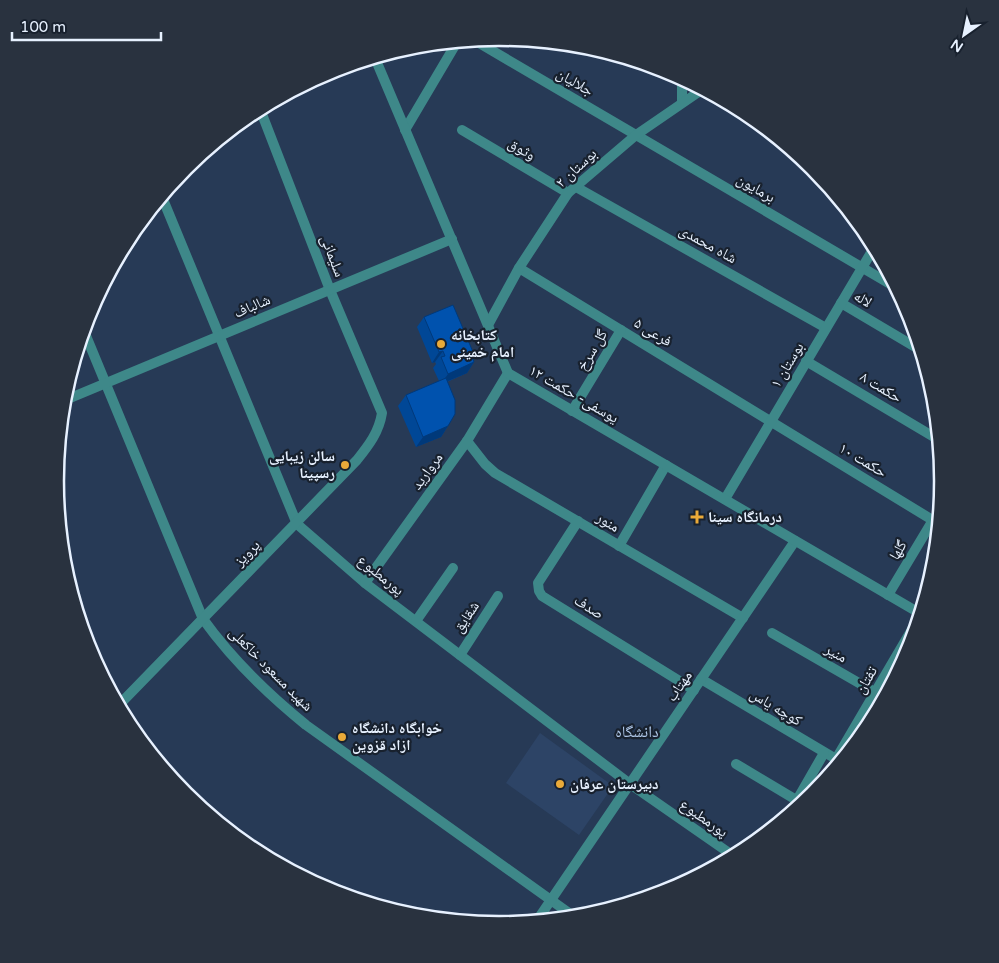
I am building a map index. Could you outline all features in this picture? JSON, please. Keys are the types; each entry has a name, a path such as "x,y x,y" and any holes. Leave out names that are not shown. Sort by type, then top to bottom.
{"street":[{"name":"جلالیان","path":"485,47 636,135"},
{"path":"405,130 453,49"},
{"name":"یوسفی- حکمت ۱۲","path":"377,64 508,373 915,611"},
{"path":"682,86 682,102"},
{"name":"بوستان ۲","path":"488,325 519,268 572,190 636,135 682,102 697,94"},
{"name":"سلیمانی","path":"263,117 330,290 382,413"},
{"name":"وثوق","path":"462,130 572,190"},
{"name":"برمایون","path":"636,135 886,281"},
{"name":"شاه محمدی","path":"572,190 826,328"},
{"name":"پورمطبوع","path":"165,204 297,524 365,583 630,784 727,852"},
{"name":"شالباف","path":"73,397 452,240"},
{"name":"بوستان ۱","path":"724,500 870,254"},
{"name":"فرعی ۵","path":"519,268 771,421"},
{"name":"لاله","path":"841,303 913,346"},
{"name":"گل سرخ","path":"572,410 622,330"},
{"name":"شهید مسعود خاکعلی","path":"88,340 203,619 217,638 300,721 566,911"},
{"name":"حکمت ۸","path":"806,361 932,436"},
{"name":"مروارید","path":"365,583 467,441 508,373"},
{"name":"پرویز","path":"124,700 297,524 357,460 374,438 382,413"},
{"name":"حکمت ۱۰","path":"771,421 933,520"},
{"name":"منور","path":"467,441 485,464 495,473 743,618"},
{"path":"619,546 666,465"},
{"name":"صدف","path":"578,521 538,583 542,596 694,690"},
{"name":"گلها","path":"888,595 932,528"},
{"name":"مهتاب","path":"541,915 795,541"},
{"path":"416,621 452,568"},
{"name":"شقایق","path":"460,655 498,596"},
{"name":"منیر","path":"772,633 878,695"},
{"name":"کوچه یاس","path":"701,679 835,758"},
{"path":"806,790 824,753"},
{"path":"736,764 796,800"}],"shaded area":[{"name":"دبیرستان عرفان","path":"540,733 613,786 579,835 506,783"}],"building":[{"path":"453,305 473,352 471,353 474,362 448,374 441,357 445,356 443,351 439,352 424,317"},
{"path":"446,378 455,400 455,414 448,426 423,437 406,395"}],"place":[{"name":"کتابخانه امام خمینی","path":"441,344"},
{"name":"سالن زیبایی رسپینا","path":"345,465"},
{"name":"درمانگاه سینا","path":"697,517"},
{"name":"خوابگاه دانشگاه ازاد قزوین","path":"342,737"},
{"name":"دبیرستان عرفان","path":"560,784"}],"district":[{"name":"دانشگاه","path":"637,731"}]}
